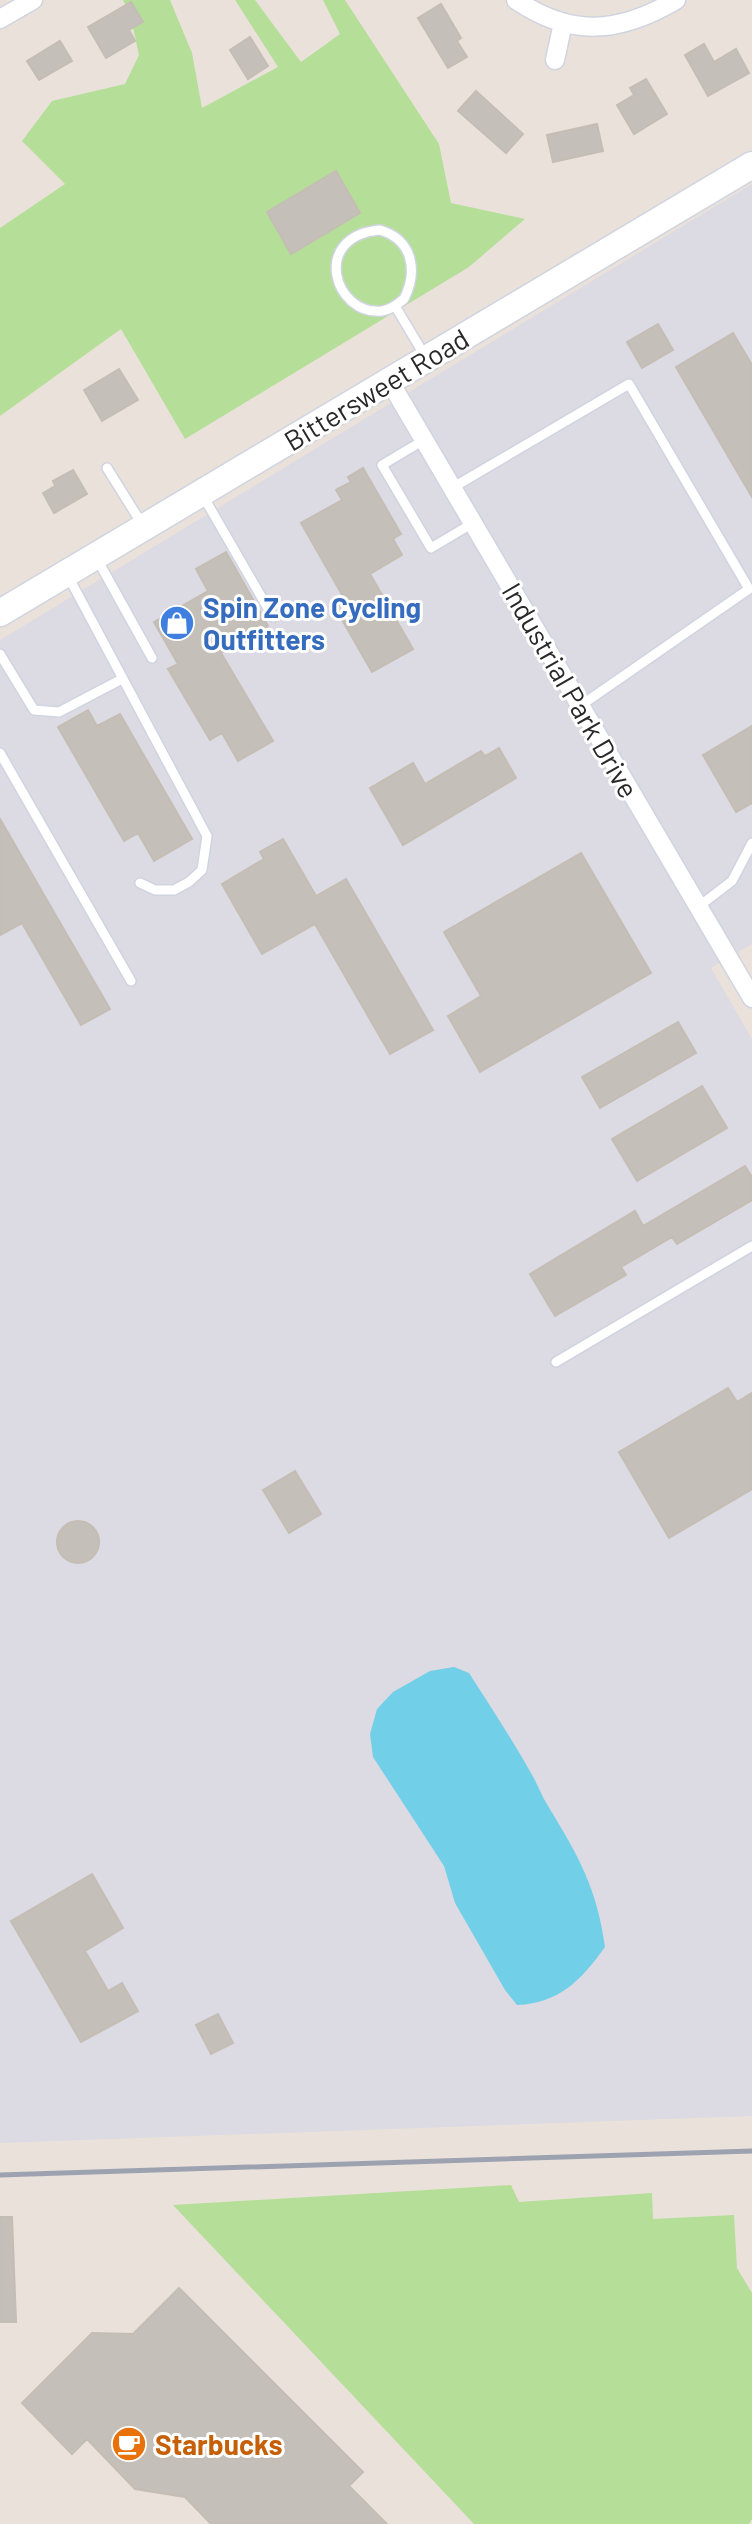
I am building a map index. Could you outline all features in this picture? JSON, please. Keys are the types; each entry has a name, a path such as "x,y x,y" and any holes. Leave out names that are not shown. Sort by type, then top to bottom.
{"street":[{"path":"0,19 33,0"},
{"path":"516,0 546,18 602,27 642,19 676,0"},
{"path":"555,60 563,23"},
{"name":"Bittersweet Road","path":"0,613 752,165"},
{"name":"Industrial Park Drive","path":"390,382 752,998"}],"lane":[{"path":"380,230 390,233 409,252 413,275 410,287 404,299 395,306 382,311 369,309 356,303 339,284 335,271 337,258 355,236 380,230"},
{"path":"395,306 427,359"},
{"path":"452,488 629,384 749,589 580,706"},
{"path":"424,440 382,465 431,548 473,523"},
{"path":"107,468 144,527"},
{"path":"202,493 273,617"},
{"path":"95,556 152,658"},
{"path":"67,573 207,836 202,870 189,882 174,890 155,890 140,883"},
{"path":"0,654 34,710 59,712 122,679"},
{"path":"0,753 131,981"},
{"path":"698,907 732,881 752,843"},
{"path":"556,1362 752,1246"}],"shaded area":[{"path":"752,184 752,944 711,968 752,1039 752,2116 0,2143 0,640"}],"green space":[{"path":"123,0 170,0 192,53 202,108 278,67 235,0 255,0 301,62 340,34 323,0 345,0 439,144 451,203 525,219 469,267 185,439 121,329 0,416 0,228 65,184 22,141 52,101 125,84 139,55 130,14"},
{"path":"511,2185 519,2202 652,2193 653,2219 734,2215 737,2268 752,2293 752,2519 749,2524 474,2524 173,2205"}],"water":[{"path":"454,1667 469,1673 509,1735 585,1873 597,1907 605,1947 568,1988 546,2000 517,2005 505,1990 455,1903 444,1866 373,1757 370,1734 377,1709 393,1692 430,1671"}],"building":[{"path":"131,2 143,22 129,30 135,41 106,58 88,27"},
{"path":"441,4 461,38 457,41 467,57 448,68 418,18"},
{"path":"250,37 268,66 248,79 230,50"},
{"path":"60,41 72,61 39,80 27,61"},
{"path":"704,44 714,62 736,49 749,73 708,96 685,55"},
{"path":"646,79 667,114 634,134 617,105 634,95 630,88"},
{"path":"476,91 523,134 506,153 458,111"},
{"path":"597,124 603,151 553,162 547,135"},
{"path":"336,171 360,213 291,254 267,212"},
{"path":"658,324 673,350 642,368 627,342"},
{"path":"733,333 752,365 752,497 676,367"},
{"path":"119,369 138,400 102,421 84,390"},
{"path":"363,468 401,534 393,539 402,555 370,574 413,649 372,672 333,604 344,598 301,523 342,500 336,490 351,482 348,477"},
{"path":"73,470 87,494 54,513 43,493 55,486 53,481"},
{"path":"226,552 268,626 221,653 273,741 238,761 222,733 210,740 168,669 178,664 154,622 208,591 196,569"},
{"path":"88,710 97,726 120,714 192,839 154,861 138,833 124,841 58,727"},
{"path":"752,726 752,803 736,812 703,755"},
{"path":"499,748 516,778 403,845 370,788 413,763 425,784 481,751 485,756"},
{"path":"0,819 110,1009 81,1025 22,923 0,935"},
{"path":"283,839 316,896 346,879 433,1030 390,1054 315,924 262,954 222,884 264,859 260,852"},
{"path":"581,853 651,973 480,1072 448,1016 481,996 444,932"},
{"path":"678,1022 696,1053 600,1108 582,1077"},
{"path":"702,1086 727,1128 637,1181 612,1139"},
{"path":"745,1166 752,1177 752,1200 677,1244 672,1237 621,1267 626,1275 555,1316 530,1274 635,1211 643,1226"},
{"path":"728,1388 737,1402 752,1393 752,1489 669,1538 619,1452"},
{"path":"295,1471 321,1514 289,1533 263,1490"},
{"path":"78,1521 93,1527 99,1542 93,1557 78,1563 63,1557 57,1542 63,1527"},
{"path":"92,1874 123,1928 85,1951 108,1991 122,1983 138,2011 81,2042 11,1921"},
{"path":"218,2014 233,2043 211,2054 196,2025"},
{"path":"0,2217 12,2217 16,2322 0,2322"},
{"path":"179,2288 363,2472 349,2486 387,2524 211,2524 185,2497 135,2489 87,2439 72,2454 22,2403 92,2333 133,2334"}],"railway":[{"path":"0,2175 752,2151"}],"place":[{"name":"Spin Zone Cycling Outfitters","path":"177,623"},
{"name":"Starbucks","path":"129,2444"}]}
